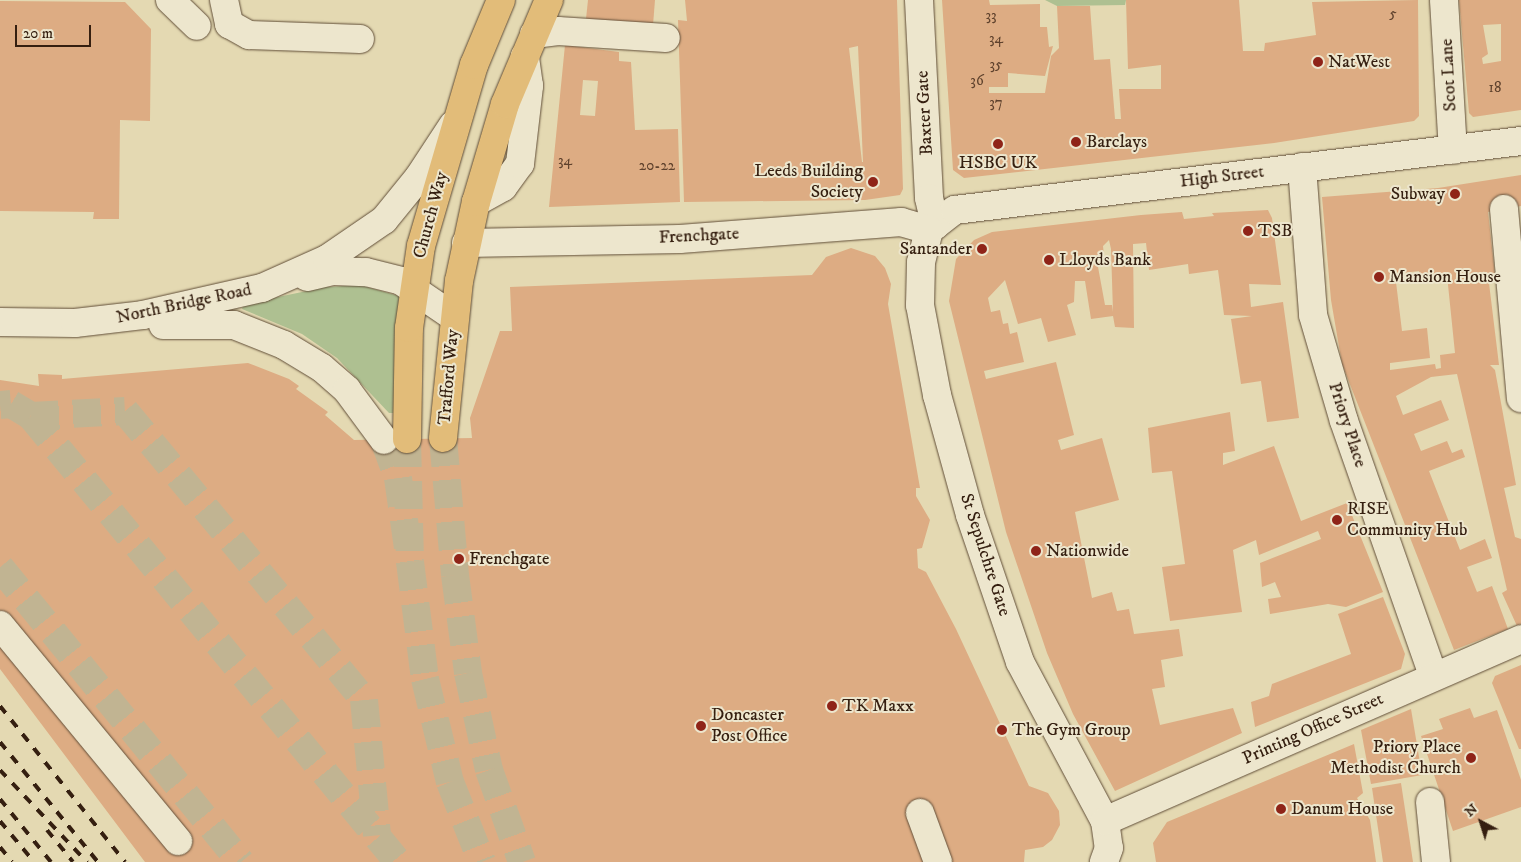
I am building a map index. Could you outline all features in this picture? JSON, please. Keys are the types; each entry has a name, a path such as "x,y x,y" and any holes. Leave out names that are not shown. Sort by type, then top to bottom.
{"highway":[{"path":"474,65 482,0"},
{"name":"Church Way","path":"396,439 414,288 430,212 466,100 474,65 501,0"},
{"path":"454,316 466,243 505,104 549,0"},
{"name":"Trafford Way","path":"443,438 454,316"}],"street":[{"path":"170,0 207,9 249,35 360,39"},
{"name":"Baxter Gate","path":"919,0 932,227"},
{"name":"Scot Lane","path":"1444,0 1453,150"},
{"path":"529,45 558,30 666,38"},
{"name":"North Bridge Road","path":"0,332 178,317 262,288 335,254 384,220 428,164 466,100"},
{"name":"High Street","path":"932,227 955,210 1521,141"},
{"name":"Priory Place","path":"1302,167 1313,314 1344,420 1433,675"},
{"path":"1504,209 1521,398"},
{"name":"Frenchgate","path":"466,243 680,239 901,222 932,227"},
{"name":"St Sepulchre Gate","path":"932,227 921,262 920,305 937,395 970,515 1020,662 1105,822 1109,848 1104,862"},
{"path":"262,288 333,271 366,272 414,288 454,316"},
{"name":"North Bridge Road","path":"0,322 75,323 178,317 234,325 284,344 322,368 348,390 396,439"},
{"path":"0,616 177,836 0,626"},
{"name":"Printing Office Street","path":"1105,822 1433,675 1521,639"},
{"path":"1430,802 1436,862"},
{"path":"920,813 938,862"}],"green space":[{"path":"1045,0 1126,0 1125,5 1057,6"},
{"path":"360,285 399,296 394,413 389,413 337,358 302,334 242,309 244,304 326,287"}],"building":[{"path":"588,0 655,0 653,25 586,19"},
{"path":"685,0 897,0 903,189 900,195 865,200 684,202 678,20 687,21","holes":["858,46 863,162 849,48"]},
{"path":"942,0 989,0 990,5 1040,4 1040,27 1047,27 1049,47 1053,46 1045,76 1008,73 1008,87 989,87 989,93 1045,93 1051,56 1059,48 1057,6 1090,6 1094,60 1110,59 1115,119 1121,119 1119,89 1161,89 1161,65 1128,69 1126,0 1239,0 1243,51 1264,51 1265,43 1316,35 1312,2 1418,0 1419,116 1414,121 1274,143 964,178 953,170"},
{"path":"1459,0 1521,0 1521,110 1473,117 1469,113","holes":["1501,24 1501,61 1483,64 1482,58 1488,54 1483,25"]},
{"path":"0,1 125,2 151,29 150,121 120,120 119,219 93,219 94,212 0,211"},
{"path":"565,45 619,52 619,61 631,62 635,130 678,129 680,202 549,207","holes":["583,80 598,81 595,116 580,115"]},
{"path":"1521,175 1521,206 1488,212 1495,274 1488,275 1499,365 1490,365 1495,370 1516,485 1504,488 1515,537 1521,539 1521,624 1517,626 1502,593 1507,590 1457,374 1431,377 1396,396 1403,415 1441,400 1449,420 1414,434 1421,451 1447,441 1452,453 1462,449 1465,457 1429,471 1460,550 1485,539 1492,558 1467,567 1477,592 1492,586 1508,629 1454,650 1342,364 1331,300 1322,197 1438,188","holes":["1419,271 1420,279 1447,275 1455,353 1440,355 1441,368 1436,369 1435,364 1390,370 1390,363 1430,358 1427,328 1402,331 1395,274"]},
{"path":"1268,210 1272,218 1281,285 1249,284 1251,307 1283,302 1299,418 1267,422 1261,381 1241,384 1231,319 1252,316 1224,315 1218,270 1189,274 1188,264 1149,270 1146,243 1133,244 1134,328 1115,327 1113,316 1091,319 1085,281 1075,281 1074,302 1067,305 1076,335 1048,342 1041,318 1018,324 1005,280 988,298 991,312 1000,310 1003,324 1008,323 1010,334 1017,332 1024,362 984,371 986,379 1056,362 1074,435 1058,440 1061,450 1102,438 1119,500 1075,512 1092,598 1112,592 1117,611 1129,609 1134,634 1179,629 1183,656 1161,660 1165,687 1152,689 1160,725 1233,708 1242,733 1115,791 1073,714 1047,653 1006,532 949,301 956,259 974,240 992,232 1141,215 1182,212 1184,219 1214,216 1212,213","holes":["1109,240 1113,312 1112,305 1105,305 1096,256 1104,256 1103,246"]},
{"name":"Frenchgate","path":"851,248 875,256 885,268 891,284 888,304 920,488 916,488 916,496 930,520 922,548 917,549 918,568 926,572 956,629 1029,786 1048,793 1059,811 1060,825 1052,840 1043,847 1025,850 1024,862 145,862 0,669 0,380 39,386 38,374 62,375 62,379 248,363 289,379 299,386 296,389 328,412 325,415 354,440 472,438 470,418 500,331 512,331 510,287 812,275 826,257"},
{"path":"1230,412 1235,451 1223,453 1223,465 1274,446 1301,521 1347,503 1383,592 1346,607 1328,604 1270,614 1268,599 1281,597 1275,582 1262,587 1260,563 1321,539 1318,531 1259,555 1256,540 1233,550 1242,612 1170,621 1162,567 1185,564 1172,471 1152,473 1148,428"},
{"path":"1383,597 1405,654 1401,669 1255,727 1251,702 1269,696 1272,684 1351,654 1338,614"},
{"path":"1521,665 1521,749 1519,749 1492,683 1495,676"},
{"name":"Priory Place Methodist Church","path":"1470,708 1474,718 1497,710 1521,780 1521,807 1453,831 1421,736 1443,729 1439,719"},
{"path":"1411,709 1422,775 1371,784 1361,730"},
{"name":"Danum House","path":"1354,744 1363,793 1357,798 1370,820 1376,862 1156,862 1153,843 1167,822"},
{"path":"1401,783 1413,862 1383,862 1372,788"}],"tunnel":[{"path":"0,405 11,404 31,416 398,862"},
{"path":"31,416 125,411 364,700 377,835"},
{"path":"443,438 455,575 468,673 489,770 522,862"},
{"path":"407,439 410,562 425,679 450,782 482,862"},
{"path":"384,440 398,478 410,562"},
{"path":"0,567 241,862"}],"railway":[{"path":"0,706 125,862"},
{"path":"0,742 98,862"},
{"path":"0,770 87,862"},
{"path":"0,799 51,862"},
{"path":"0,821 34,862"},
{"path":"47,830 73,862"},
{"path":"0,847 12,862"}],"place":[{"name":"NatWest","path":"1318,62"},
{"name":"Barclays","path":"1076,142"},
{"name":"HSBC UK","path":"998,144"},
{"name":"Leeds Building Society","path":"873,182"},
{"name":"Subway","path":"1455,194"},
{"name":"TSB","path":"1248,231"},
{"name":"Santander","path":"982,249"},
{"name":"Lloyds Bank","path":"1049,260"},
{"name":"Mansion House","path":"1379,277"},
{"name":"RISE Community Hub","path":"1337,520"},
{"name":"Nationwide","path":"1036,551"},
{"name":"Frenchgate","path":"459,559"},
{"name":"TK Maxx","path":"832,706"},
{"name":"Doncaster Post Office","path":"701,726"},
{"name":"The Gym Group","path":"1002,730"},
{"name":"Priory Place Methodist Church","path":"1471,758"},
{"name":"Danum House","path":"1281,809"}]}
